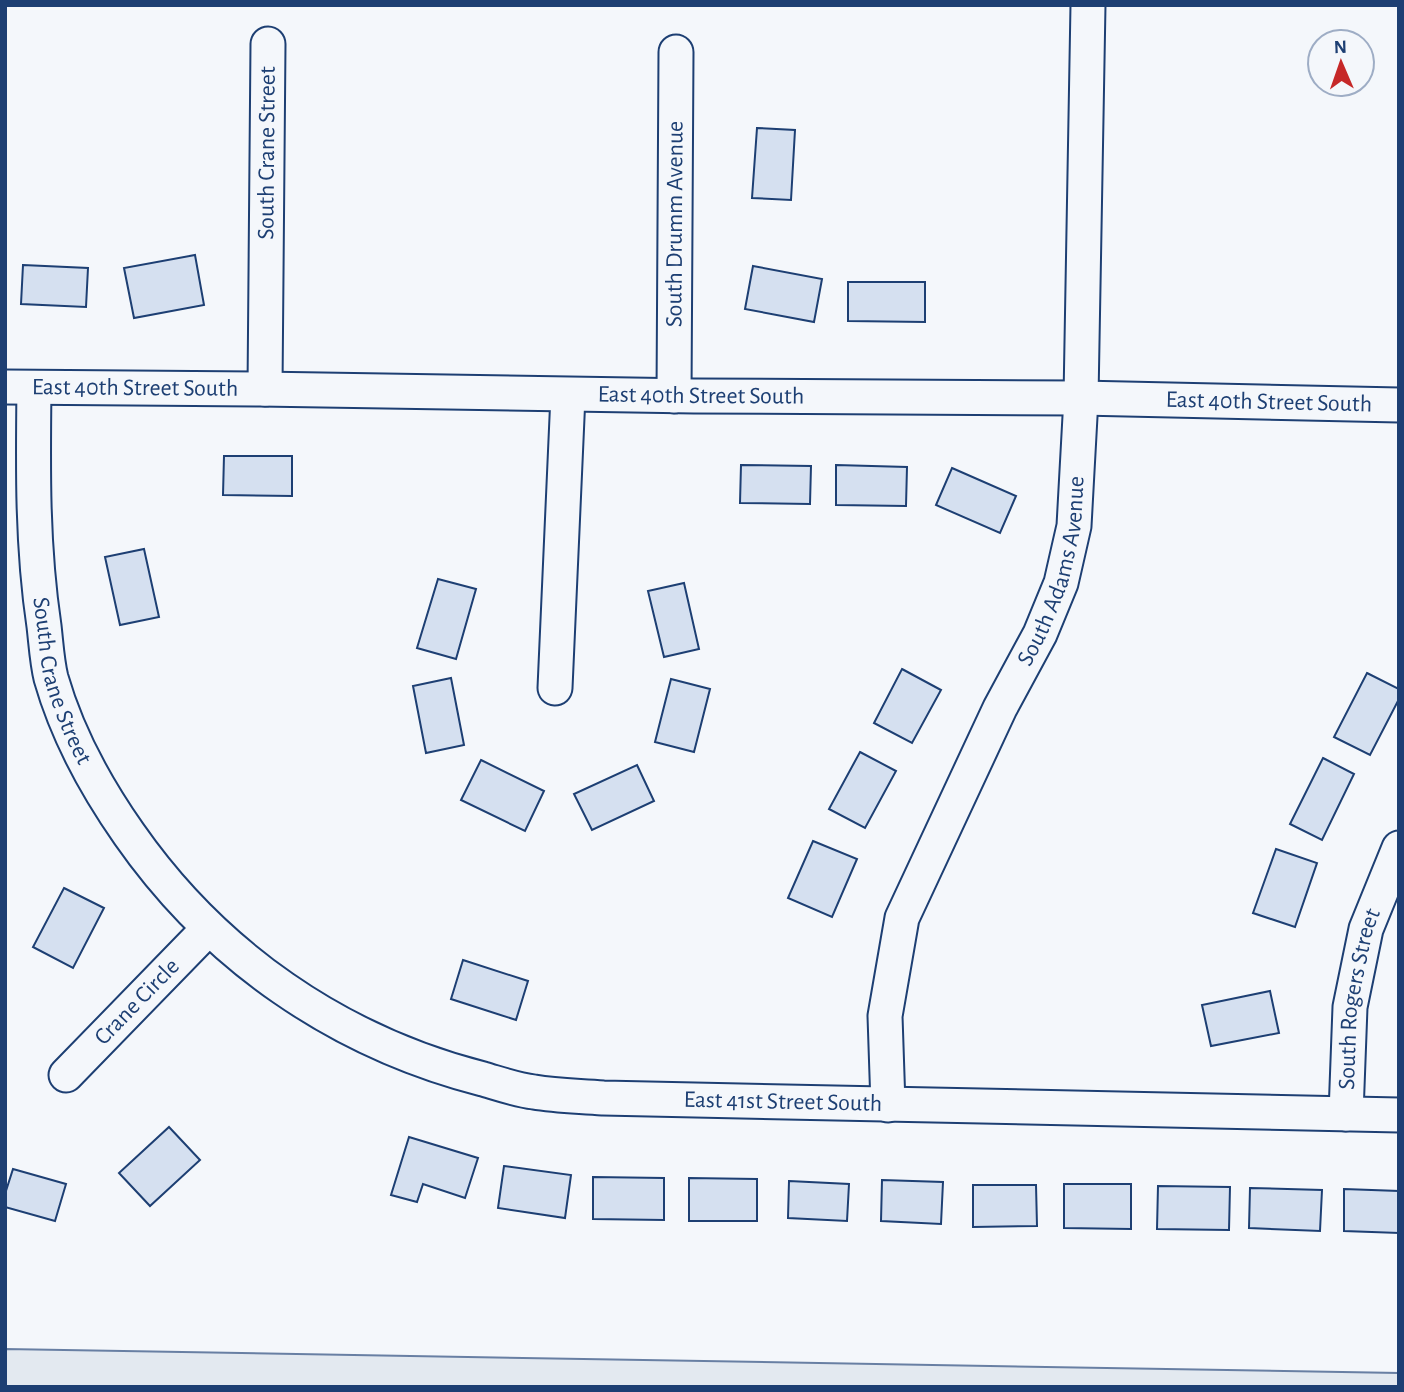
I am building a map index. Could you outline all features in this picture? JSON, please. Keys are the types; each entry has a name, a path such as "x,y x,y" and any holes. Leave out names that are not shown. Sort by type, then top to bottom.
{"street":[{"name":"South Adams Avenue","path":"888,1105 885,1016 902,918 1000,708 1040,634 1061,583 1074,526 1082,398 1088,5"},
{"name":"South Crane Street","path":"265,389 268,44"},
{"name":"South Drumm Avenue","path":"674,396 676,52"},
{"name":"East 40th Street South","path":"20,388 1082,398 1399,405"},
{"name":"South Crane Street","path":"20,388 37,581 51,677 74,739 107,802 156,872 208,929"},
{"path":"555,688 568,395"},
{"name":"South Rogers Street","path":"1346,1114 1350,1007 1366,929 1399,848"},
{"name":"Crane Circle","path":"66,1074 208,929"},
{"name":"East 41st Street South","path":"208,929 246,962 316,1011 392,1049 469,1076 534,1092 603,1098 1399,1115"}],"shaded area":[{"path":"5,1349 1399,1373 1399,1387 5,1387"}],"building":[{"path":"757,128 795,130 791,200 752,198"},
{"path":"195,255 204,305 134,318 124,268"},
{"path":"23,265 88,268 86,307 21,304"},
{"path":"753,266 822,279 814,322 745,309"},
{"path":"848,282 925,282 925,322 848,321"},
{"path":"224,456 292,456 292,496 223,495"},
{"path":"741,465 811,466 810,504 740,503"},
{"path":"836,465 907,467 906,506 836,505"},
{"path":"952,468 1016,496 1000,533 936,505"},
{"path":"144,549 159,617 120,625 105,557"},
{"path":"438,579 476,589 456,659 417,648"},
{"path":"684,583 699,649 664,657 648,591"},
{"path":"902,669 941,690 912,743 874,723"},
{"path":"1367,673 1399,689 1399,699 1370,755 1334,737"},
{"path":"451,678 464,745 426,753 413,686"},
{"path":"671,679 710,689 694,752 655,742"},
{"path":"860,752 896,771 865,828 829,809"},
{"path":"1323,758 1354,774 1322,840 1290,824"},
{"path":"481,760 544,791 525,831 461,800"},
{"path":"637,765 654,801 592,830 574,794"},
{"path":"813,841 857,859 832,917 788,898"},
{"path":"1276,849 1317,863 1295,927 1253,913"},
{"path":"64,888 104,908 73,968 33,947"},
{"path":"463,960 528,981 516,1020 451,999"},
{"path":"1270,991 1279,1033 1211,1046 1202,1005"},
{"path":"169,1127 200,1160 150,1206 119,1173"},
{"path":"409,1137 478,1158 465,1198 423,1184 417,1202 391,1195"},
{"path":"504,1166 571,1175 565,1218 498,1208"},
{"path":"13,1169 66,1184 55,1221 5,1207 5,1194"},
{"path":"593,1177 664,1178 664,1220 593,1219"},
{"path":"689,1178 757,1179 757,1221 689,1221"},
{"path":"882,1180 943,1182 941,1224 881,1221"},
{"path":"789,1181 849,1184 847,1221 788,1218"},
{"path":"1064,1184 1131,1184 1131,1229 1064,1228"},
{"path":"973,1185 1036,1185 1037,1226 973,1227"},
{"path":"1158,1186 1230,1187 1229,1230 1157,1229"},
{"path":"1250,1188 1322,1190 1320,1231 1249,1228"},
{"path":"1344,1189 1399,1191 1399,1233 1344,1231"}]}
